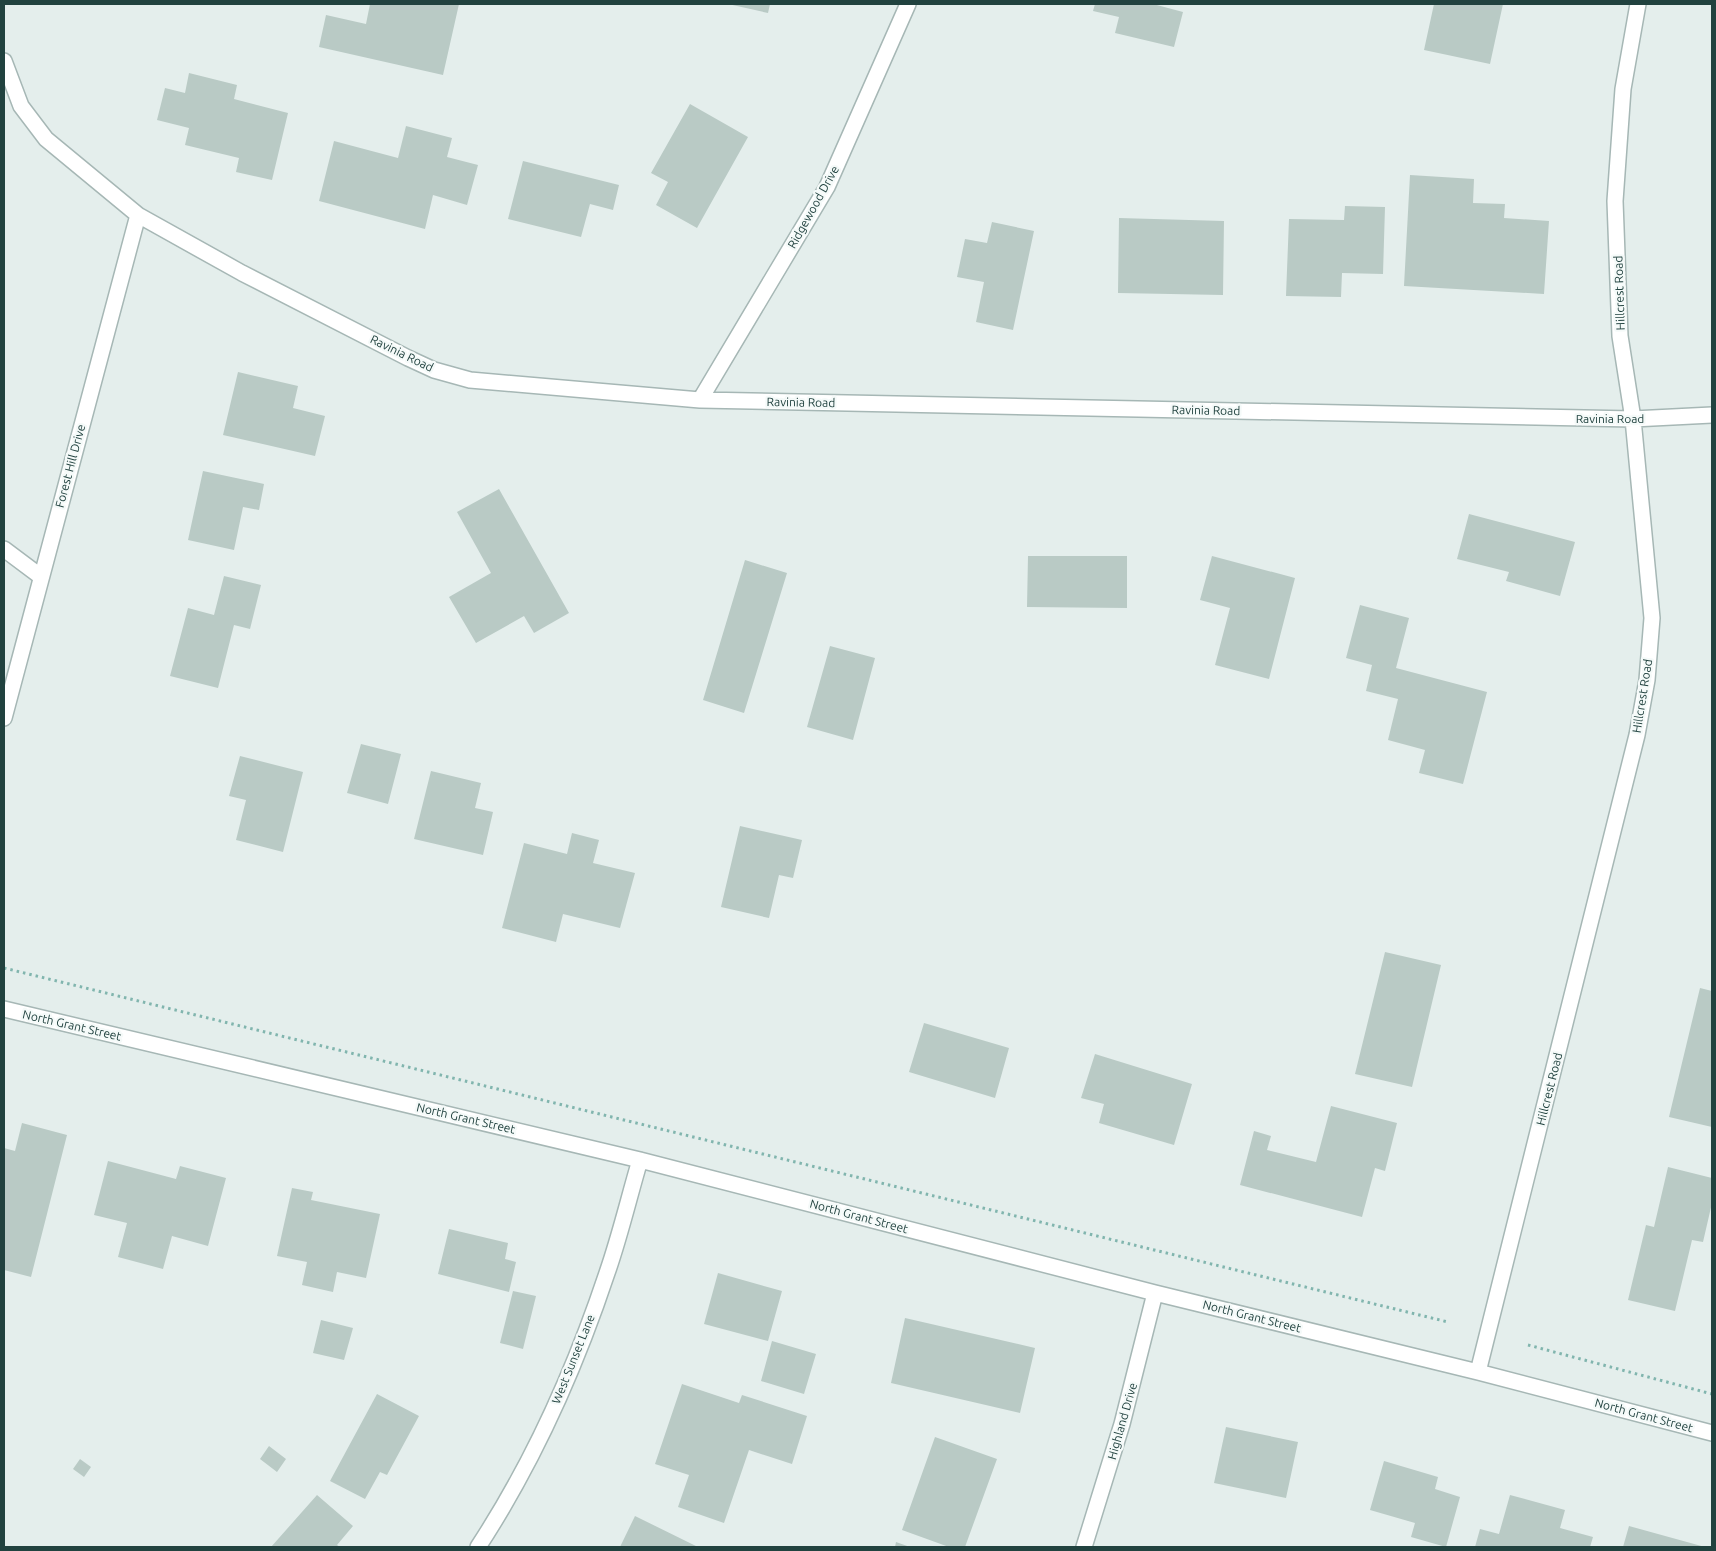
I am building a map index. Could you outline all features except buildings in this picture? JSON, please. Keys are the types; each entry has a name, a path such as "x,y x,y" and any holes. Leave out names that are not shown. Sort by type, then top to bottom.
{"street":[{"name":"Ridgewood Drive","path":"700,400 827,187 908,4"},
{"name":"Hillcrest Road","path":"1478,1372 1637,735 1647,680 1652,618 1633,419 1620,336 1615,201 1623,89 1638,4"},
{"name":"Ravinia Road","path":"4,61 21,106 46,138 138,215 242,273 434,370 470,380 700,400 1633,419 1712,415"},
{"name":"Forest Hill Drive","path":"4,718 40,576 138,215"},
{"path":"4,549 40,576"},
{"name":"North Grant Street","path":"4,1009 640,1160 1155,1293 1478,1372 1712,1433"},
{"name":"West Sunset Lane","path":"478,1547 503,1508 538,1443 569,1374 607,1273 640,1160"},
{"name":"Highland Drive","path":"1084,1547 1122,1424 1155,1293"}],"path":[{"path":"4,968 1448,1322"},
{"path":"1528,1344 1712,1394"}]}
